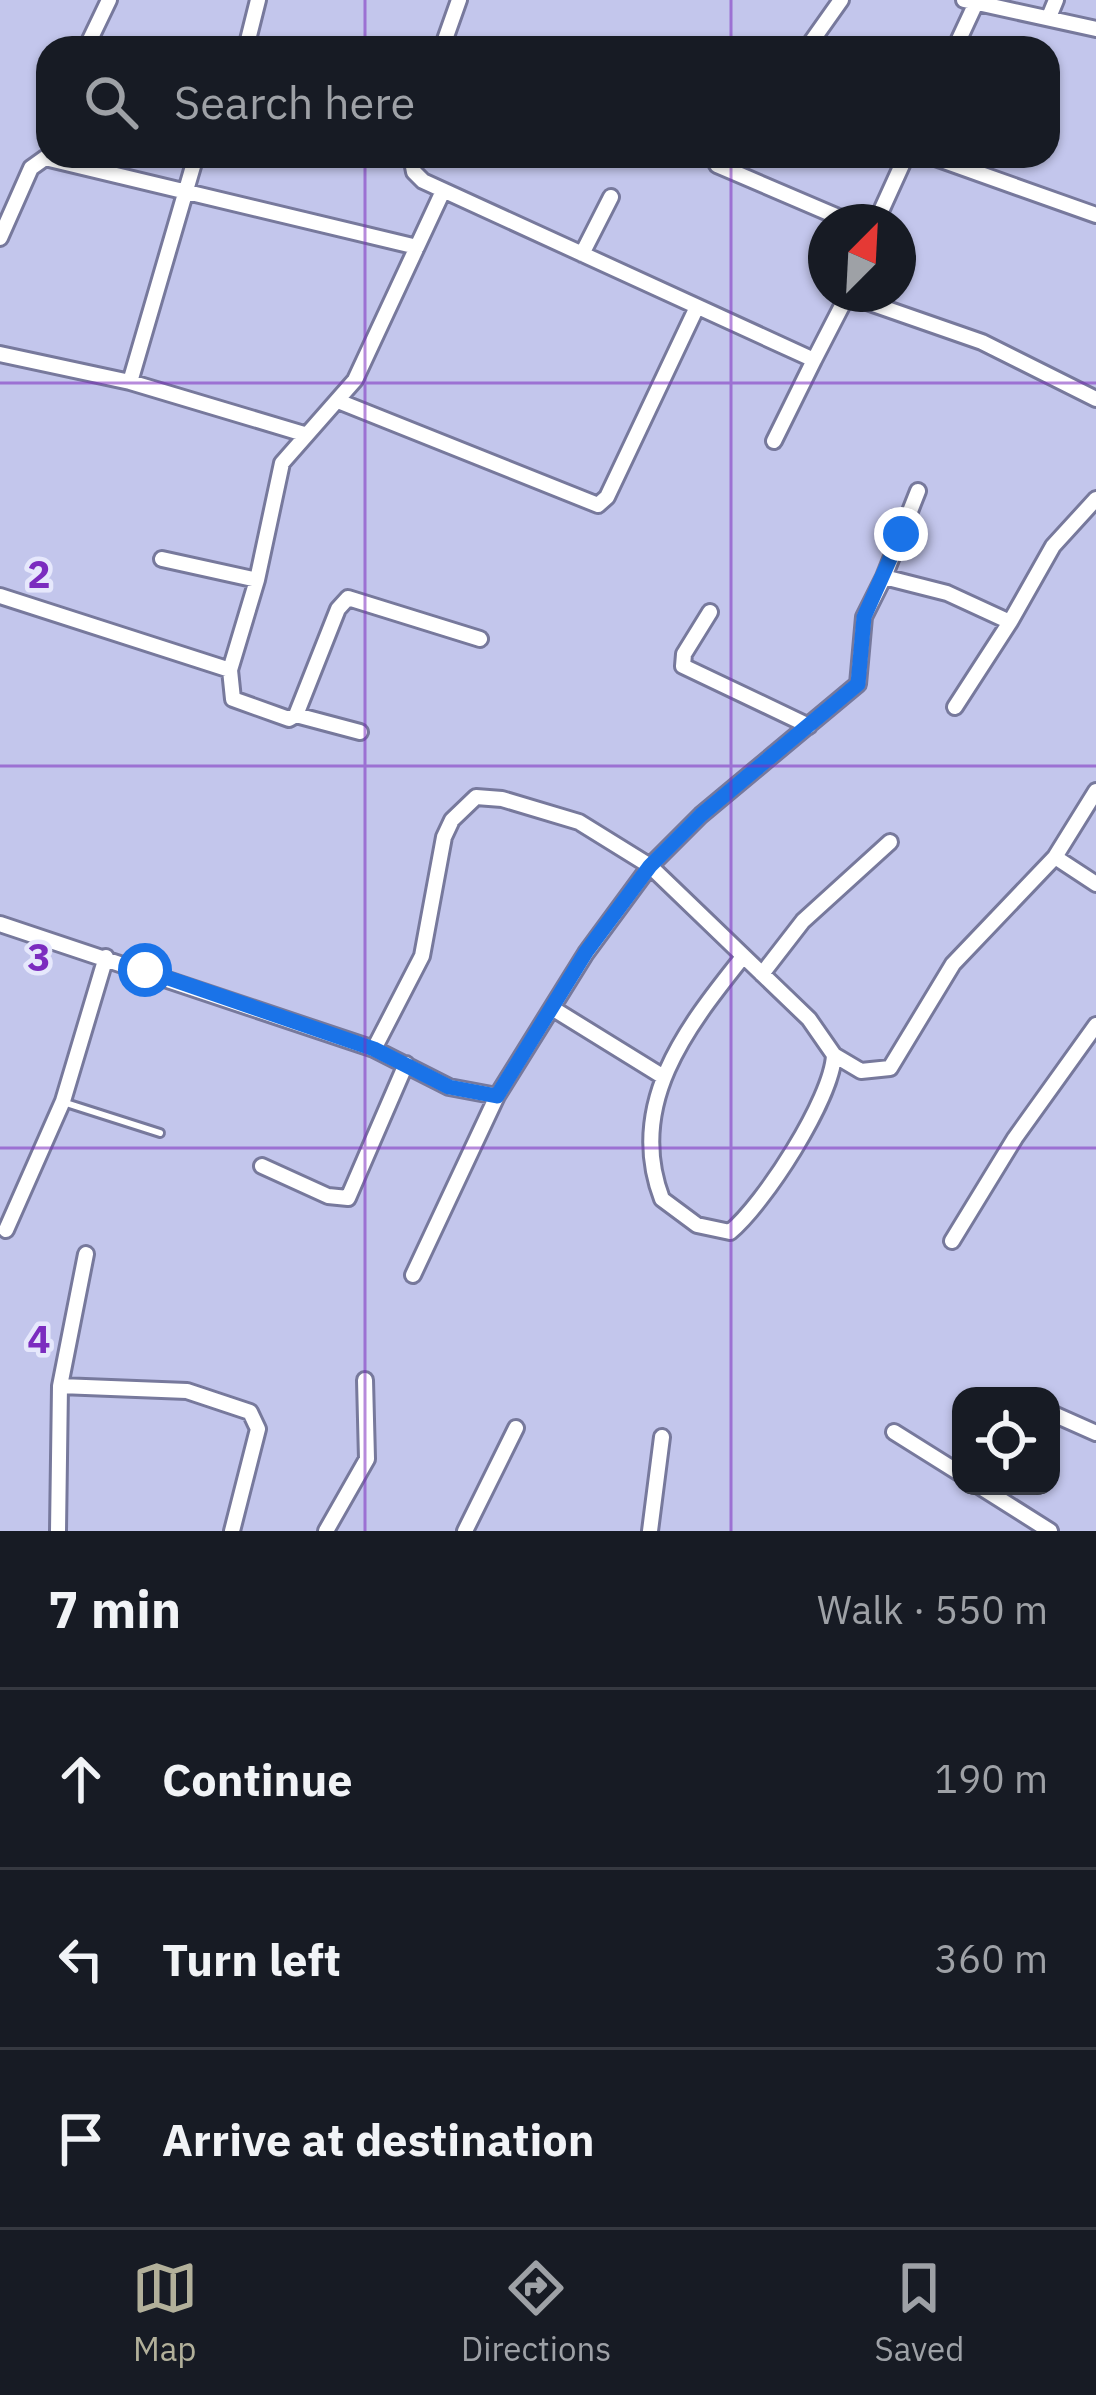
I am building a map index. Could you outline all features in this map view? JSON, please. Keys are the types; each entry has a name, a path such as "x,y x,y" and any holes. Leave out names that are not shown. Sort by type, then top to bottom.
{"street":[{"path":"92,36 110,0"},
{"path":"249,36 257,0"},
{"path":"446,36 459,0"},
{"path":"816,36 841,0"},
{"path":"1049,17 1057,0"},
{"path":"960,36 970,3 1096,29"},
{"path":"0,238 36,164"},
{"path":"87,168 417,247"},
{"path":"130,382 192,168"},
{"path":"413,168 443,191 814,360"},
{"path":"724,168 808,204"},
{"path":"884,204 901,168"},
{"path":"964,168 1096,215"},
{"path":"443,191 366,362 282,463 257,580 230,670 233,699 289,719 296,715 338,609 348,598 480,638"},
{"path":"582,254 611,197"},
{"path":"338,401 598,505 607,497 696,309"},
{"path":"774,441 839,312"},
{"path":"895,312 982,343 1096,399"},
{"path":"0,354 130,382 304,434"},
{"path":"413,1275 497,1096 551,1008 650,866 701,815 858,684 864,617 918,491"},
{"path":"955,707 1053,546 1096,499"},
{"path":"162,559 257,580"},
{"path":"884,577 947,593 1010,622"},
{"path":"0,596 230,670"},
{"path":"710,612 684,654 683,666 809,726"},
{"path":"296,715 360,732"},
{"path":"374,1049 422,956 444,837 452,820 476,797 579,822 650,866 809,1019 834,1055 861,1071 890,1068 953,964 1055,857 1096,791"},
{"path":"762,974 802,921 890,842"},
{"path":"1055,857 1096,884"},
{"path":"0,924 374,1049 449,1087 497,1096"},
{"path":"6,1230 63,1102 106,957"},
{"path":"742,958 699,1012 662,1076 649,1135 662,1199 676,1214 722,1233 748,1215 771,1175 806,1134 834,1055"},
{"path":"551,1008 662,1076"},
{"path":"952,1241 1016,1138 1096,1025"},
{"path":"262,1166 328,1196 348,1198 406,1064"},
{"path":"58,1531 60,1386 86,1254"},
{"path":"326,1531 370,1449 365,1380"},
{"path":"60,1386 187,1391 250,1412 258,1429 232,1531"},
{"path":"1060,1417 1096,1433"},
{"path":"466,1531 516,1428"},
{"path":"894,1432 952,1468"},
{"path":"650,1531 662,1437"},
{"path":"994,1495 1050,1531"}],"lane":[{"path":"63,1102 160,1133"}],"route":[{"path":"145,970 374,1049 449,1087 497,1096 586,952 650,866 701,815 858,684 863,672 864,617 901,534"}]}
